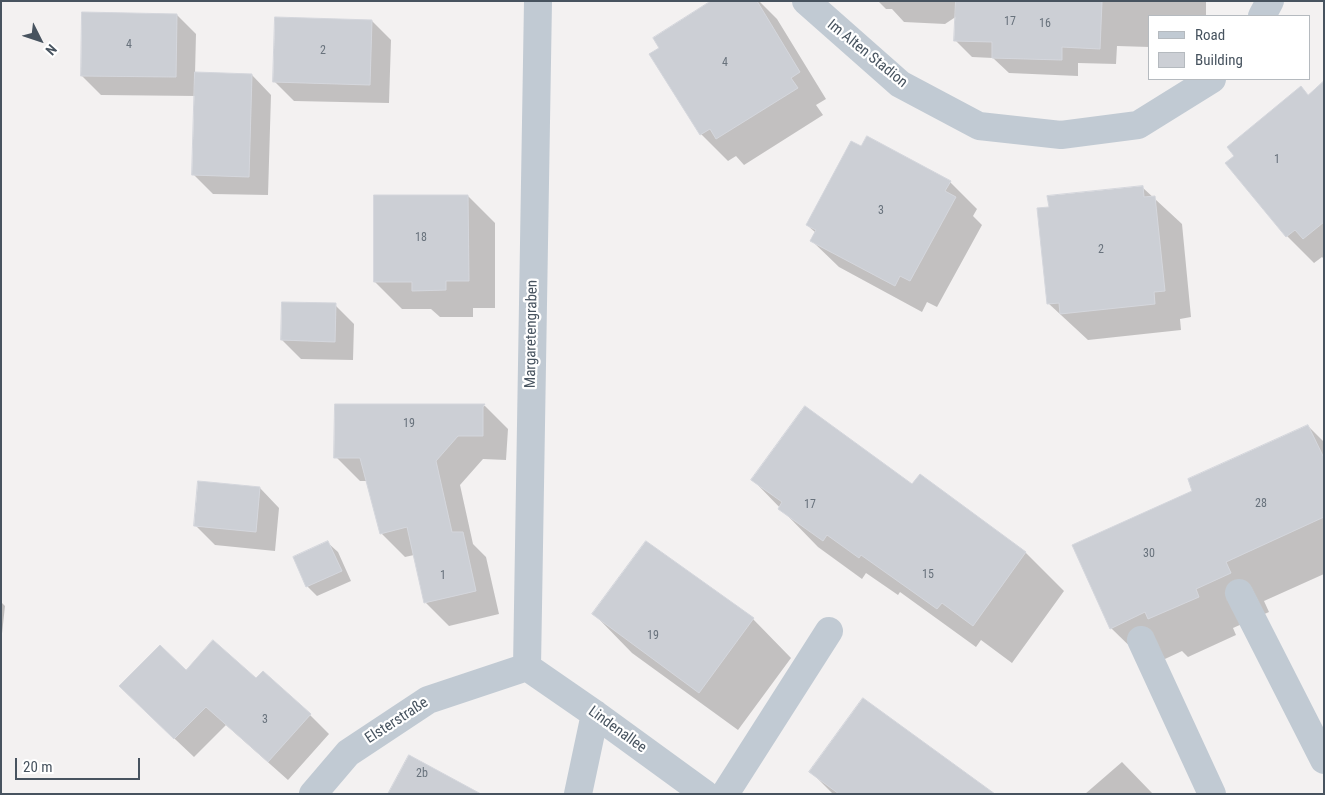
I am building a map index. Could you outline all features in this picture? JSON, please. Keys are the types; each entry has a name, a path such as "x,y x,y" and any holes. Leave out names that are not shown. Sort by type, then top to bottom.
{"street":[{"name":"Margaretengraben","path":"527,667 538,1"},
{"name":"Im Alten Stadion","path":"806,1 900,84 979,126 1061,135 1138,125 1210,80"},
{"path":"1263,15 1270,1"},
{"path":"1239,593 1324,760"},
{"path":"725,794 829,631"},
{"path":"1141,640 1212,794"},
{"name":"Lindenallee","path":"527,667 596,714 705,794"},
{"name":"Elsterstraße","path":"313,794 348,752 428,700 527,667"},
{"path":"578,794 596,714"}],"building":[{"path":"711,1 757,1 800,72 791,78 798,88 716,139 710,129 700,135 649,54 659,48 653,38"},
{"path":"956,1 1102,1 1100,49 1062,47 1062,60 992,58 992,42 954,41"},
{"path":"82,12 177,14 176,77 81,76"},
{"path":"275,17 372,20 370,85 273,82"},
{"path":"195,72 252,74 249,177 192,175"},
{"path":"1324,81 1324,222 1303,239 1295,230 1286,237 1225,163 1234,156 1227,147 1301,86 1308,95"},
{"path":"867,136 951,181 945,191 956,197 910,281 900,276 895,286 810,241 816,230 806,225 851,141 861,146"},
{"path":"1143,186 1144,197 1155,196 1165,291 1154,292 1155,304 1060,314 1059,303 1047,304 1037,208 1049,207 1047,196"},
{"path":"374,195 468,195 469,281 446,281 446,290 412,291 412,282 374,282"},
{"path":"282,302 336,303 335,342 281,340"},
{"path":"335,404 485,404 483,407 483,436 458,436 436,461 452,532 463,532 476,591 424,603 407,527 380,534 360,458 334,458"},
{"path":"805,406 912,484 920,474 1026,552 973,626 942,603 937,609 861,555 859,558 827,535 823,541 778,509 782,502 751,480"},
{"path":"1308,425 1324,458 1324,517 1226,562 1231,573 1196,589 1199,597 1148,619 1145,612 1110,629 1072,545 1192,491 1188,479"},
{"path":"198,481 260,487 256,532 194,526"},
{"path":"328,541 342,571 306,587 293,557"},
{"path":"646,541 754,618 699,693 592,614"},
{"path":"213,640 256,678 263,671 311,714 268,762 206,707 174,739 119,686 160,645 186,670"},
{"path":"863,698 995,794 839,794 809,772"},
{"path":"409,755 481,794 388,794"}]}
